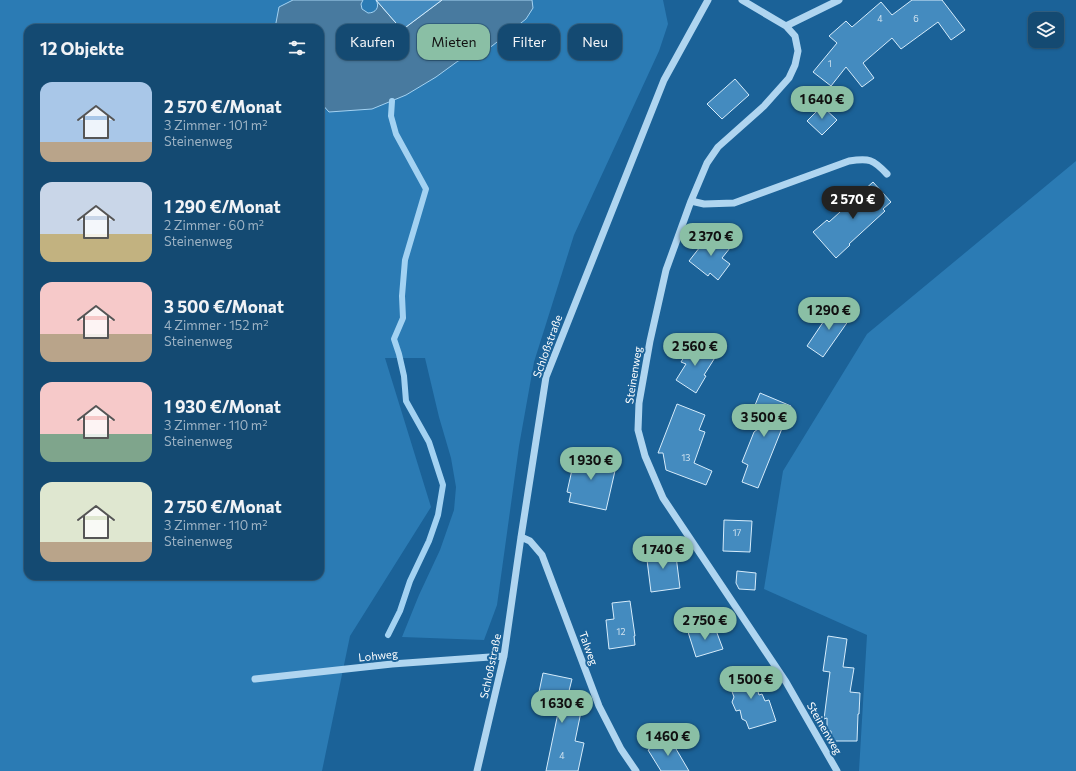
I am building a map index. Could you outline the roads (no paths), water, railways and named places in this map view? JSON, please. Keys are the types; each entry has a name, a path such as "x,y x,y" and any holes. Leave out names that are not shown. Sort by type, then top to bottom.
{"street":[{"name":"Schloßstraße","path":"477,771 504,656 546,377 664,80 708,0"},
{"name":"Steinenweg","path":"742,0 786,26 795,36 798,51 795,65 789,78 764,106 718,147 707,163 691,201 666,270 650,341 639,403 638,430 645,456 663,498 786,682 837,771"},
{"path":"786,26 839,0"},
{"path":"691,201 704,204 734,203 849,161 864,159 876,163 887,174"},
{"name":"Talweg","path":"521,537 530,541 542,555 599,706 621,749 636,771"},
{"name":"Lohweg","path":"255,679 392,664 504,656"}],"waterway":[{"path":"388,635 400,611 410,581 429,541 438,515 443,485 429,442 406,401 404,376 394,339 403,318 402,296 405,260 426,189 396,134 391,116 392,101"}]}
